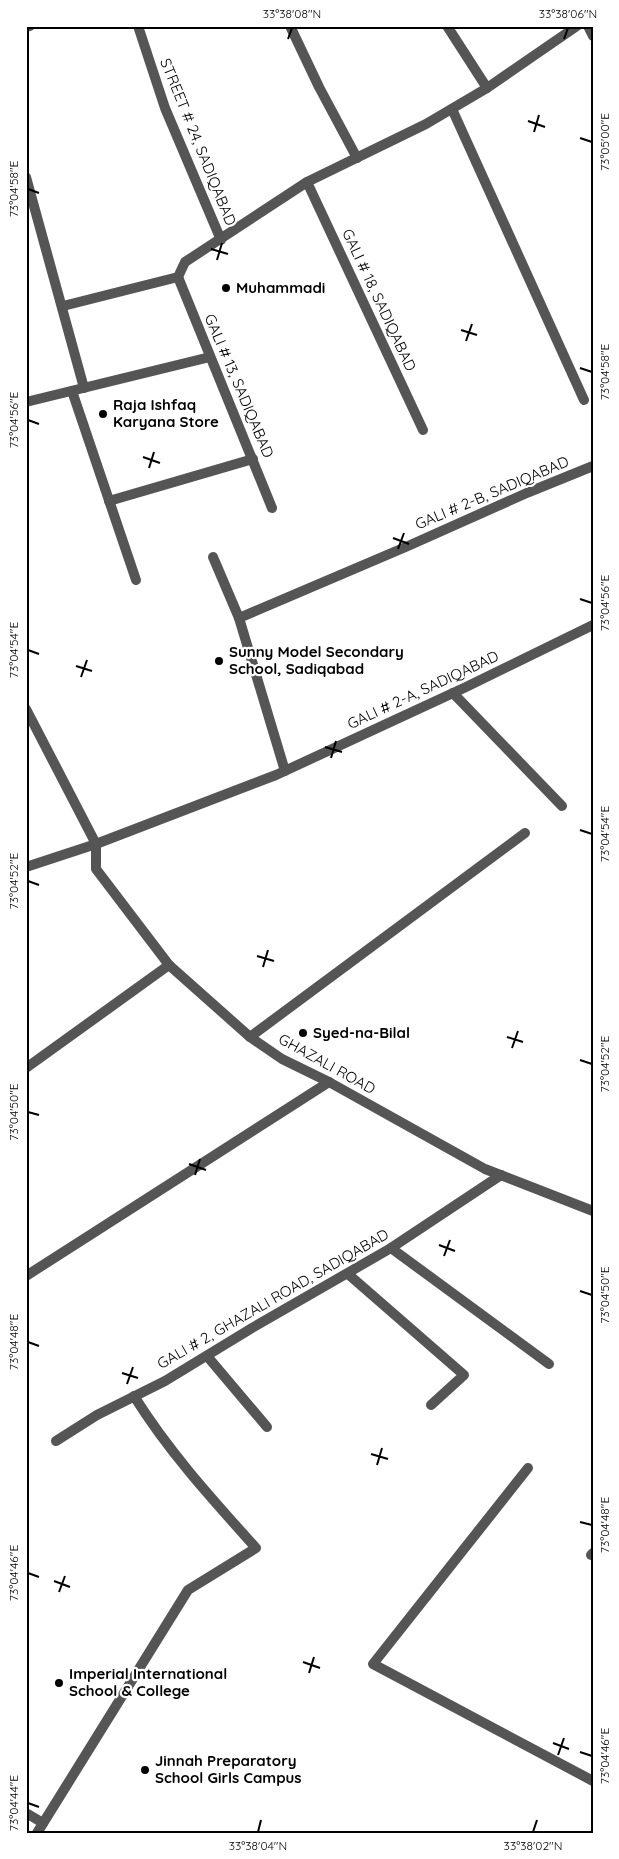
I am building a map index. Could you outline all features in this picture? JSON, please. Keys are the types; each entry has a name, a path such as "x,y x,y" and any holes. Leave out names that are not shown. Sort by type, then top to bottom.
{"street":[{"name":"STREET # 24, SADIQABAD","path":"138,26 165,108 221,240"},
{"path":"290,26 357,158"},
{"path":"447,26 487,88"},
{"path":"63,306 178,277 186,262 307,182 426,124 452,109 487,88 577,26"},
{"path":"588,26 593,36"},
{"path":"452,109 584,400"},
{"path":"26,177 84,388"},
{"name":"GALI # 18, SADIQABAD","path":"307,182 423,430"},
{"name":"GALI # 13, SADIQABAD","path":"178,277 254,459 272,508"},
{"path":"26,402 210,357"},
{"path":"72,391 136,580"},
{"path":"109,501 254,459"},
{"name":"GALI # 2-B, SADIQABAD","path":"238,618 593,466"},
{"path":"213,557 238,618 285,771"},
{"name":"GALI # 2-A, SADIQABAD","path":"26,867 96,844 285,771 593,625"},
{"path":"453,693 562,806"},
{"path":"26,710 96,844"},
{"path":"250,1037 524,833"},
{"name":"GHAZALI ROAD","path":"96,844 96,869 169,965 250,1037 282,1059 329,1082 486,1169 593,1211"},
{"path":"26,1068 169,965"},
{"path":"26,1276 329,1082"},
{"name":"GALI # 2, GHAZALI ROAD, SADIQABAD","path":"56,1441 97,1415 165,1381 348,1274 391,1248 501,1175"},
{"path":"391,1248 548,1364"},
{"path":"348,1274 464,1375 431,1405"},
{"path":"207,1356 267,1427"},
{"path":"37,1833 188,1590 256,1548 197,1483 155,1430 134,1396"},
{"path":"528,1468 373,1664 593,1781"},
{"path":"26,1813 43,1823"}],"place":[{"name":"Muhammadi","path":"226,288"},
{"name":"Raja Ishfaq Karyana Store","path":"103,414"},
{"name":"Sunny Model Secondary School, Sadiqabad","path":"219,661"},
{"name":"Syed-na-Bilal","path":"303,1033"},
{"name":"Imperial International School & College","path":"59,1683"},
{"name":"Jinnah Preparatory School Girls Campus","path":"145,1770"}]}
